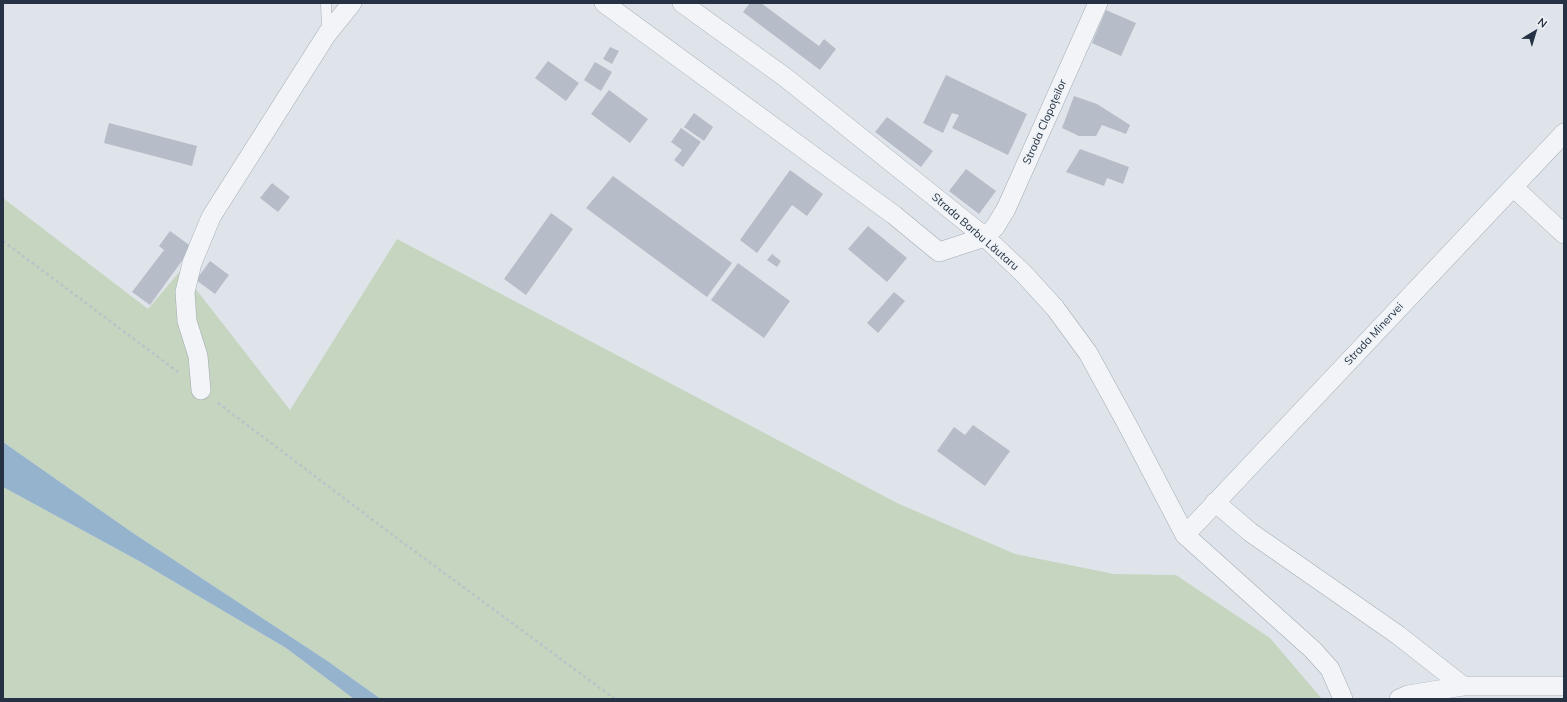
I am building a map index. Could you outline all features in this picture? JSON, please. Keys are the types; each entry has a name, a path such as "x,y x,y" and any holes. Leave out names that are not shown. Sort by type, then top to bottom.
{"street":[{"path":"201,390 198,356 187,321 185,292 192,263 211,217 327,34 352,3"},
{"path":"604,3 894,215 939,252 985,237"},
{"name":"Strada Barbu Lăutaru","path":"682,3 786,78 985,237 1024,274 1055,308 1088,353 1185,535"},
{"name":"Strada Clopoțeilor","path":"985,237 995,227 1006,209 1098,3"},
{"name":"Strada Minervei","path":"1185,535 1564,133"},
{"path":"1513,187 1564,234"},
{"path":"1216,502 1250,532 1398,635 1463,686"},
{"path":"1185,535 1313,650 1330,669 1343,699"},
{"path":"1399,699 1408,695 1463,686 1564,686"}],"lane":[{"path":"326,3 327,34"}],"path":[{"path":"3,240 400,540 616,699"}],"green space":[{"path":"3,198 148,309 181,270 290,410 397,239 897,503 1015,554 1114,574 1176,575 1270,638 1322,699 381,699 326,660 133,533 3,442"},
{"path":"3,487 139,561 286,648 354,699 3,699"}],"water":[{"path":"3,442 133,533 326,660 381,699 354,699 286,648 139,561 3,487"}],"building":[{"path":"750,3 761,3 819,46 824,39 836,49 820,70 743,12"},
{"path":"1106,10 1136,23 1121,56 1092,43"},
{"path":"610,47 619,51 612,64 603,59"},
{"path":"548,61 579,83 566,101 535,78"},
{"path":"595,62 612,72 601,91 584,80"},
{"path":"946,75 1027,114 1008,155 952,128 959,115 952,113 943,133 923,123"},
{"path":"609,90 648,119 630,143 591,114"},
{"path":"1074,96 1097,104 1130,125 1126,134 1102,125 1096,136 1079,136 1062,128"},
{"path":"694,113 713,127 704,141 684,127"},
{"path":"887,117 933,151 921,167 875,132"},
{"path":"109,123 197,146 192,166 104,143"},
{"path":"681,128 701,142 683,167 674,160 682,150 671,142"},
{"path":"1080,149 1129,167 1123,184 1107,178 1104,186 1066,172"},
{"path":"966,169 996,191 979,214 949,191"},
{"path":"790,170 823,194 807,216 792,205 757,253 740,240"},
{"path":"613,176 732,263 707,297 586,208"},
{"path":"272,183 290,197 278,212 260,198"},
{"path":"551,213 573,229 526,295 504,279"},
{"path":"868,226 907,258 887,282 848,249"},
{"path":"170,231 192,247 150,305 132,292 164,250 159,246"},
{"path":"772,254 781,261 777,267 767,260"},
{"path":"210,261 229,275 215,294 196,280"},
{"path":"738,263 790,301 764,338 711,300"},
{"path":"894,292 905,301 878,333 867,323"},
{"path":"973,425 1010,451 985,486 937,451 954,427 965,435"}]}
